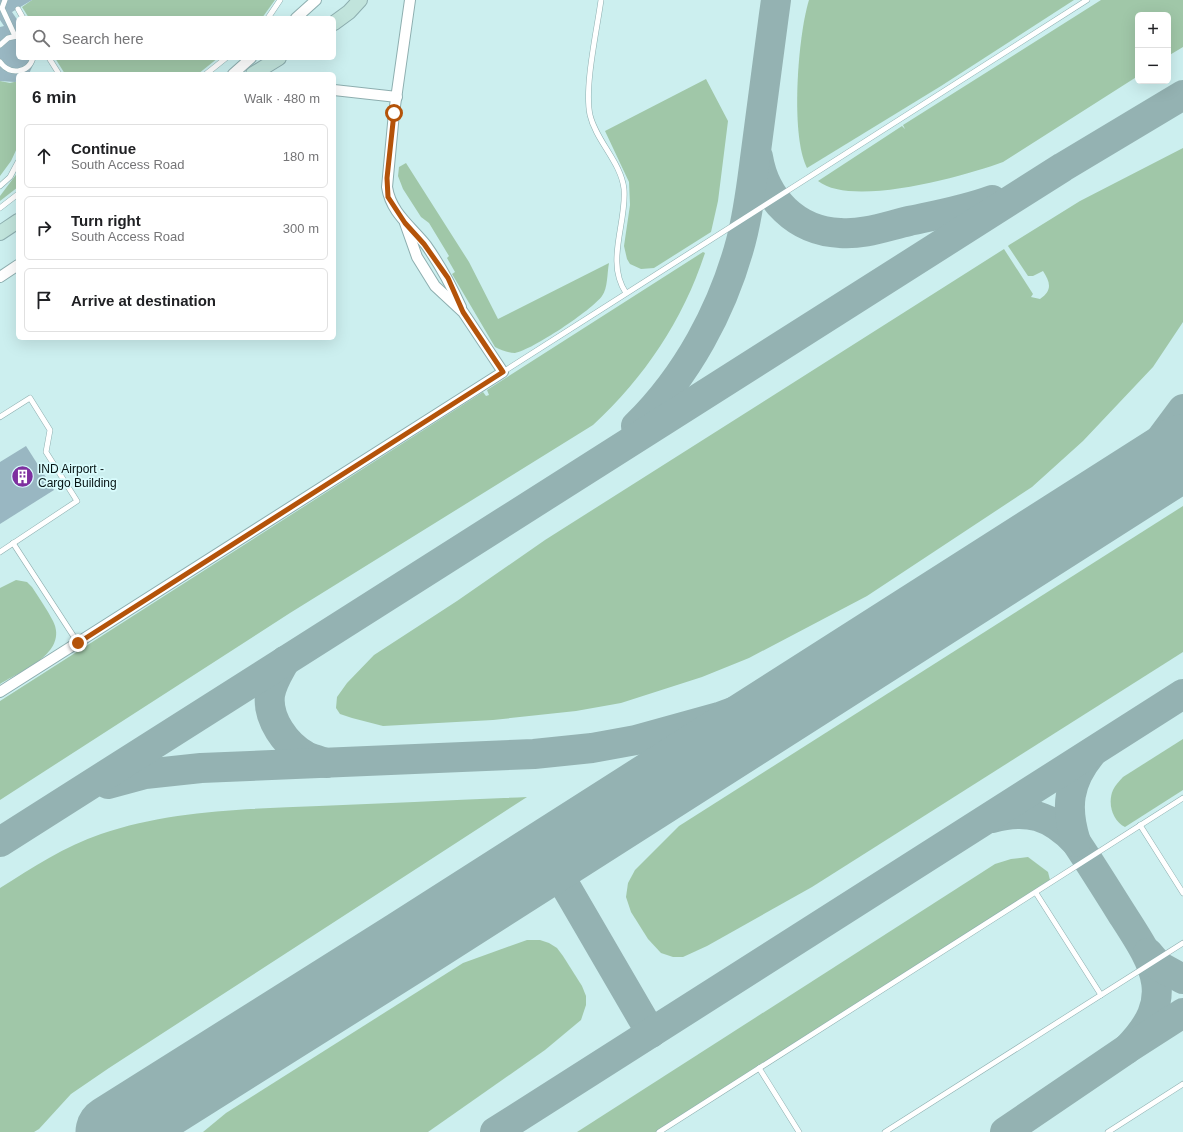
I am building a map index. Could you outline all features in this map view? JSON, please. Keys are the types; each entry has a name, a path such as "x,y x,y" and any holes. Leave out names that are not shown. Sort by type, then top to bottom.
{"street":[{"path":"298,16 316,0"},
{"path":"336,22 349,12 360,0"},
{"path":"0,692 503,372 463,312 448,278 424,244 405,223 391,202 387,187 410,0"},
{"path":"235,72 249,60"},
{"path":"256,72 276,60"},
{"path":"336,90 397,96"},
{"path":"0,233 16,222"},
{"path":"405,223 417,257 435,286 463,312"},
{"path":"0,277 16,266"}],"lane":[{"path":"5,0 2,8 16,34"},
{"path":"269,16 280,0"},
{"path":"601,0 588,95 590,116 623,180 624,205 617,252 620,284 626,293"},
{"path":"503,372 1087,0"},
{"path":"18,9 22,16"},
{"path":"0,45 8,38 16,36"},
{"path":"0,62 5,68 12,71 27,71 32,60"},
{"path":"50,60 58,72"},
{"path":"208,72 224,60"},
{"path":"0,186 10,177 16,166"},
{"path":"0,208 16,196"},
{"path":"0,417 30,398 50,430 46,452 77,501 0,552"},
{"path":"13,543 78,643"},
{"path":"659,1132 984,927 1183,798"},
{"path":"1140,825 1183,893"},
{"path":"1036,892 1101,995"},
{"path":"885,1132 1183,943"},
{"path":"759,1068 799,1132"},
{"path":"1108,1132 1183,1084"}],"green space":[{"path":"32,0 275,0 263,16 28,16 22,7"},
{"path":"809,0 1074,0 941,86 807,168 802,153 797,110 799,60 805,16"},
{"path":"1101,0 1183,0 1183,47 1171,54 1171,12 1135,12 1135,78 1003,162 963,175 909,187 881,191 834,189 818,181 902,126 905,129 903,125"},
{"path":"56,60 216,60 200,72 64,72"},
{"path":"706,79 728,121 718,201 711,232 654,268 641,269 630,264 627,259 624,246 630,205 629,182 605,131"},
{"path":"0,81 10,83 16,82 16,150 11,161 0,176"},
{"path":"1183,148 1183,322 1153,367 1083,441 1032,487 867,596 749,658 702,677 621,703 576,711 493,720 383,726 340,714 336,708 337,697 347,683 374,655 457,601 545,540 1004,249 1033,294 1031,297 1040,299 1049,289 1049,282 1043,271 1033,276 1028,276 1008,246 1080,201"},
{"path":"406,163 469,262 498,319 609,263 606,285 602,296 575,319 534,345 515,353 495,347 452,274 455,272 447,258 449,256 429,223 421,217 403,189 398,176 399,167"},
{"path":"16,175 16,189 0,201 0,196"},
{"path":"703,252 705,253 696,278 674,324 645,367 629,387 612,407 593,425 290,613 0,800 0,701 483,392 486,396 489,395 487,390"},
{"path":"1183,506 1183,652 812,887 707,946 683,957 673,957 661,953 648,939 631,912 626,897 628,883 635,870 679,826"},
{"path":"16,580 27,582 32,587 51,617 56,632 54,643 49,652 30,667 0,684 0,588"},
{"path":"1183,739 1183,790 1125,827 1117,821 1112,812 1111,795 1116,785 1123,777"},
{"path":"527,797 109,1068 71,1094 39,1129 34,1132 0,1132 0,888 49,858 88,839 127,826 181,815 264,808"},
{"path":"1028,857 1048,872 1050,880 896,981 658,1132 577,1132 995,864 1011,859"},
{"path":"527,940 540,940 549,943 557,948 563,956 582,986 586,996 586,1005 581,1020 545,1050 428,1132 203,1132 226,1113 463,963"}],"building":[{"path":"0,0 32,0 12,12 16,18 16,60 35,60 30,72 16,72 15,82 0,81 0,27 4,26 0,20"},
{"name":"IND Airport - Cargo Building","path":"26,446 54,490 0,524 0,462"}],"taxiway":[{"path":"636,426 671,386 701,340 724,292 733,266 744,230 752,185 776,0"},
{"path":"0,842 1063,167 1183,95"},
{"path":"758,157 762,172 775,199 785,210 797,219 824,231 857,233 884,228 982,204 992,200"},
{"path":"1060,530 1075,521 1151,452 1183,409"},
{"path":"108,784 145,774 201,768 534,754 592,748 636,740 719,717 771,698 825,673 971,587"},
{"path":"285,661 274,681 270,695 270,704 275,722 285,738 299,751 308,757 326,763"},
{"path":"495,1132 1183,694"},
{"path":"1076,842 1070,818 1071,796 1077,775 1091,754"},
{"path":"992,818 1005,815 1028,814 1048,820 1067,833 1076,842 1094,869 1144,949 1152,966 1156,982 1157,997 1152,1014 1143,1031 1127,1049"},
{"path":"548,856 651,1033"},
{"path":"1148,953 1159,966 1183,979"},
{"path":"1005,1132 1183,1013"},
{"path":"118,1132 124,1125"}],"runway":[{"path":"113,1132 407,947 1183,452"}],"place":[{"name":"IND Airport - Cargo Building","path":"23,476"}],"route":[{"path":"78,643 503,372 463,312 448,278 424,244 405,223 388,197 387,178 394,113"}]}
